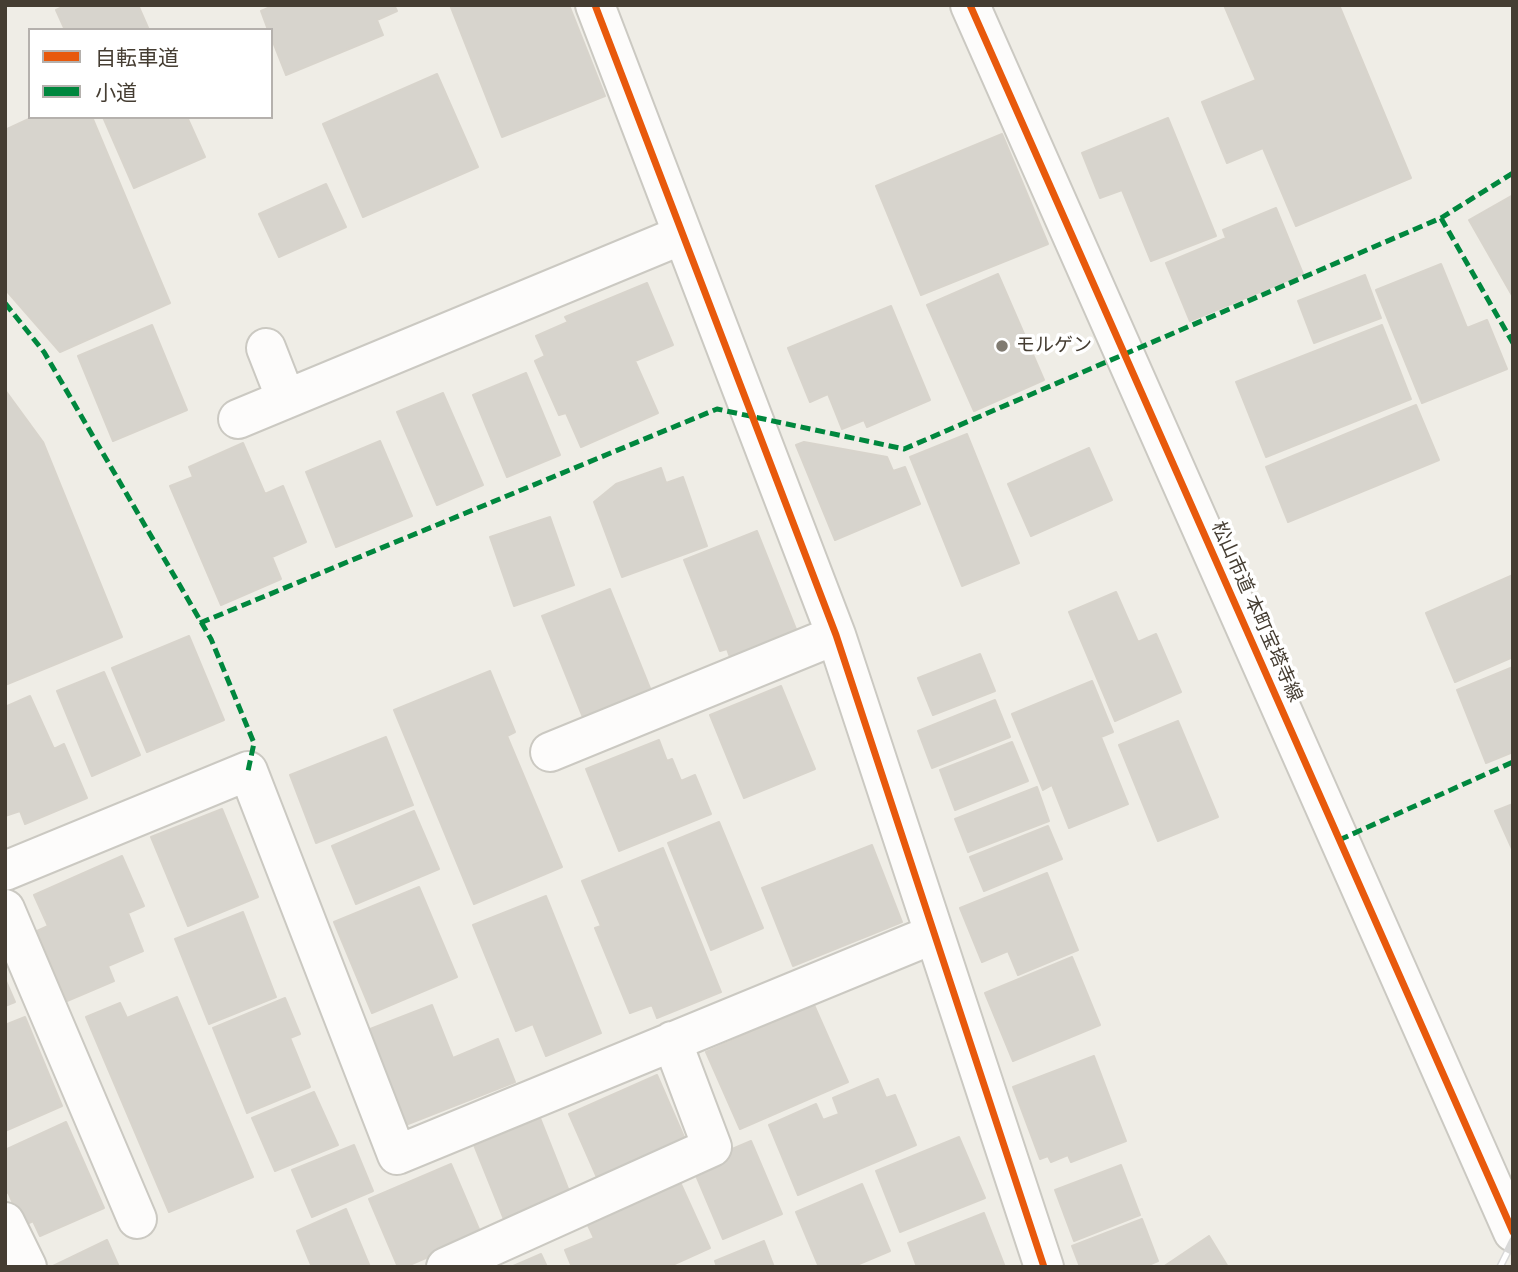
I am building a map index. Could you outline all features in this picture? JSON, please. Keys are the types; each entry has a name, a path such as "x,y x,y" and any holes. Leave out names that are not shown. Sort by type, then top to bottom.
{"street":[{"path":"596,5 836,635 1044,1267"},
{"name":"松山市道 本町宝塔寺線","path":"973,6 1513,1232"},
{"path":"238,419 682,235"},
{"path":"266,348 286,399"},
{"path":"550,752 836,635"},
{"path":"5,871 248,771 397,1155 934,934"},
{"path":"5,909 137,1219"},
{"path":"446,1267 712,1147 672,1041"},
{"path":"5,1222 27,1267"}],"building":[{"path":"67,5 138,5 148,28 64,28 56,10"},
{"path":"275,5 394,5 397,11 377,20 383,35 286,75 273,42 273,28 267,28 261,11"},
{"path":"450,5 569,5 605,96 502,137"},
{"path":"1224,5 1339,5 1411,178 1296,226 1263,148 1227,163 1202,102 1256,80"},
{"path":"437,74 478,167 363,217 323,124"},
{"path":"1168,118 1216,236 1151,261 1122,190 1100,198 1082,153"},
{"path":"29,119 93,119 170,303 60,352 5,289 5,130"},
{"path":"104,119 188,119 205,157 134,188"},
{"path":"1002,134 1048,244 921,295 876,186"},
{"path":"326,184 346,227 279,257 259,214"},
{"path":"1513,195 1513,297 1469,220"},
{"path":"1276,208 1303,274 1190,321 1166,263 1226,238 1223,230"},
{"path":"1441,264 1467,328 1487,320 1507,369 1422,403 1376,290"},
{"path":"998,274 1044,380 974,411 927,305"},
{"path":"1365,275 1381,318 1314,343 1298,301"},
{"path":"647,283 673,345 635,361 658,413 581,447 566,413 559,415 535,361 545,356 536,336 568,322 565,317"},
{"path":"891,306 930,400 867,427 864,420 842,429 828,394 810,402 788,348"},
{"path":"152,325 187,410 113,441 78,356"},
{"path":"1382,325 1411,399 1266,457 1236,382"},
{"path":"526,373 560,455 507,477 473,395"},
{"path":"5,390 43,442 122,637 5,685"},
{"path":"443,393 483,485 437,505 397,412"},
{"path":"1416,405 1439,460 1288,522 1266,467"},
{"path":"967,434 1019,563 962,586 910,457"},
{"path":"380,441 412,516 336,547 306,472"},
{"path":"804,442 887,457 893,471 905,467 920,504 835,540 796,445"},
{"path":"243,443 265,494 283,486 306,542 272,557 281,579 221,605 170,486 193,477 189,467"},
{"path":"1089,448 1112,500 1031,536 1008,484"},
{"path":"661,468 666,483 683,477 707,546 622,577 594,502 616,484"},
{"path":"550,517 574,585 514,606 490,537"},
{"path":"757,531 798,634 731,660 727,649 720,651 684,560"},
{"path":"1513,575 1513,657 1455,682 1426,613"},
{"path":"610,589 652,693 584,720 542,616"},
{"path":"1116,592 1138,642 1156,634 1181,692 1115,721 1069,612"},
{"path":"189,636 224,720 147,752 112,668"},
{"path":"980,654 995,691 933,715 918,678"},
{"path":"1513,667 1513,752 1486,763 1457,690"},
{"path":"490,671 515,732 507,736 562,867 474,904 394,710"},
{"path":"104,672 140,755 92,776 57,691"},
{"path":"1092,681 1113,732 1101,737 1128,804 1069,828 1052,785 1043,790 1012,714"},
{"path":"781,686 815,769 744,798 710,715"},
{"path":"30,696 54,749 64,744 87,798 25,824 20,811 5,816 5,707"},
{"path":"995,700 1010,737 932,768 918,731"},
{"path":"1178,721 1218,817 1158,841 1119,745"},
{"path":"386,737 413,805 316,843 290,775"},
{"path":"659,740 667,761 672,759 681,781 695,775 711,814 619,851 586,769"},
{"path":"1012,742 1028,781 955,810 940,770"},
{"path":"1037,787 1049,821 968,852 955,819"},
{"path":"1513,804 1513,851 1495,811"},
{"path":"222,809 258,897 188,926 151,837"},
{"path":"414,811 439,869 356,904 332,846"},
{"path":"719,822 763,928 711,950 668,843"},
{"path":"1048,826 1062,859 984,891 970,857"},
{"path":"872,845 902,922 793,966 762,888"},
{"path":"663,848 721,992 657,1018 652,1005 630,1013 595,928 601,926 582,881"},
{"path":"122,856 144,906 128,913 143,951 108,966 114,981 67,1001 37,931 48,926 34,895"},
{"path":"1047,873 1078,950 1018,975 1008,951 982,962 960,908"},
{"path":"419,887 457,977 372,1013 334,922"},
{"path":"546,896 601,1033 546,1056 533,1024 516,1031 473,925"},
{"path":"243,912 276,997 209,1024 175,939"},
{"path":"1072,957 1100,1025 1013,1061 985,993"},
{"path":"5,979 15,1002 5,1006"},
{"path":"177,997 253,1177 169,1212 86,1017 120,1003 127,1018"},
{"path":"285,998 300,1034 290,1038 310,1087 247,1113 213,1028"},
{"path":"432,1005 453,1058 498,1039 515,1082 403,1126 365,1031"},
{"path":"814,1005 848,1082 740,1129 706,1052"},
{"path":"25,1017 62,1106 5,1131 5,1025"},
{"path":"1094,1056 1126,1141 1071,1162 1068,1155 1051,1162 1048,1156 1040,1159 1013,1087"},
{"path":"657,1075 687,1144 599,1182 569,1114"},
{"path":"878,1079 886,1098 895,1095 916,1145 798,1195 769,1125 816,1104 823,1120 839,1114 833,1098"},
{"path":"314,1092 338,1145 275,1171 252,1118"},
{"path":"540,1118 571,1196 505,1222 474,1145"},
{"path":"66,1122 104,1208 40,1236 33,1221 23,1226 8,1192 5,1193 5,1150"},
{"path":"959,1137 985,1198 900,1232 876,1171"},
{"path":"751,1141 782,1214 723,1239 692,1166"},
{"path":"354,1145 373,1191 312,1217 292,1170"},
{"path":"451,1164 481,1234 405,1267 398,1267 369,1199"},
{"path":"1121,1165 1140,1215 1074,1241 1055,1190"},
{"path":"679,1180 710,1248 668,1267 572,1267 565,1250 594,1238 586,1221"},
{"path":"862,1184 890,1251 852,1267 819,1267 796,1212"},
{"path":"346,1209 370,1267 312,1267 297,1231"},
{"path":"984,1213 1005,1267 917,1267 908,1243"},
{"path":"1142,1219 1158,1261 1144,1267 1080,1267 1072,1246"},
{"path":"1209,1236 1228,1267 1163,1267"},
{"path":"107,1240 119,1267 51,1267"},
{"path":"764,1241 774,1267 717,1267 715,1261"},
{"path":"541,1254 547,1267 511,1267"}],"railway":[{"path":"1500,1267 1513,1241"}],"marked path":[{"path":"200,623 717,409 904,449 1441,218 1513,173"},
{"path":"1441,218 1513,343"},
{"path":"5,303 44,352 211,639 254,743 248,771"},
{"path":"1339,840 1513,762"}],"cycle path":[{"path":"595,5 836,635 1044,1267"},
{"path":"970,5 1513,1232"}],"place":[{"name":"モルゲン","path":"1002,346"}]}
